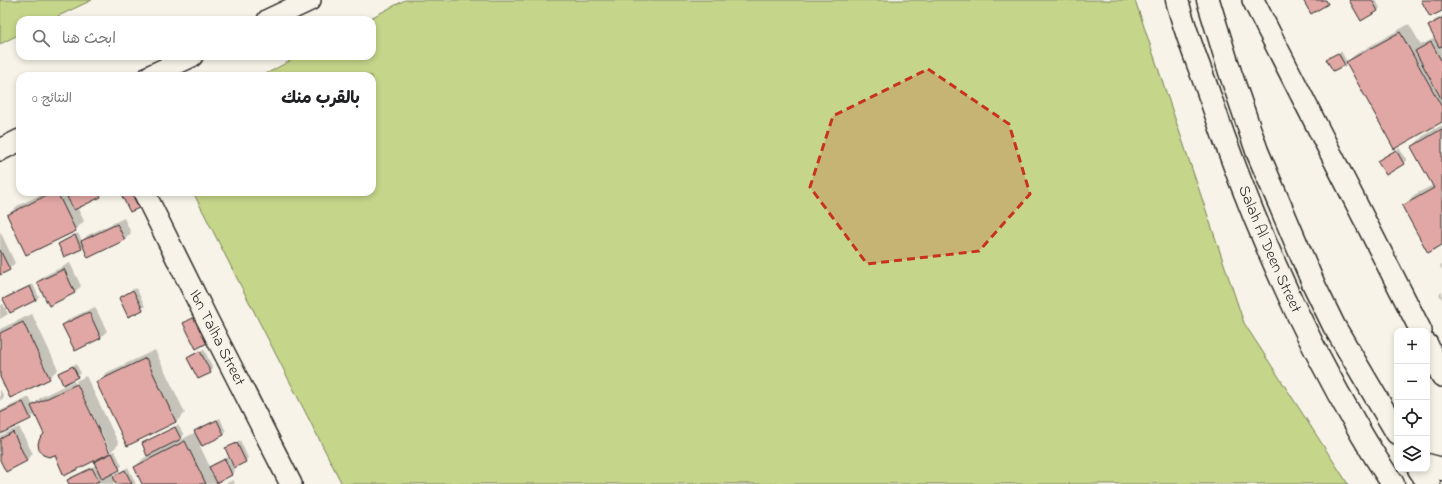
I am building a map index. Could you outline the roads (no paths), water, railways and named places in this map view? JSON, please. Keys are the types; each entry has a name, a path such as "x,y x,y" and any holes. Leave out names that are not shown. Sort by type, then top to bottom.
{"street":[{"path":"276,16 310,0"},
{"name":"Salah Al Deen Street","path":"1177,0 1220,126 1241,182 1286,290 1336,390 1362,436 1394,484"},
{"name":"Salah Al Deen Street","path":"1208,0 1230,72 1257,151 1314,285 1334,326 1394,429"},
{"path":"1253,0 1419,328"},
{"path":"158,72 184,60"},
{"path":"0,150 16,142"},
{"name":"Ibn Talha Street","path":"146,196 291,484"},
{"path":"1430,338 1442,346"},
{"path":"1430,350 1442,376"},
{"path":"1430,466 1442,469"},
{"path":"1394,484 1397,472"},
{"path":"1421,472 1429,484"}]}
